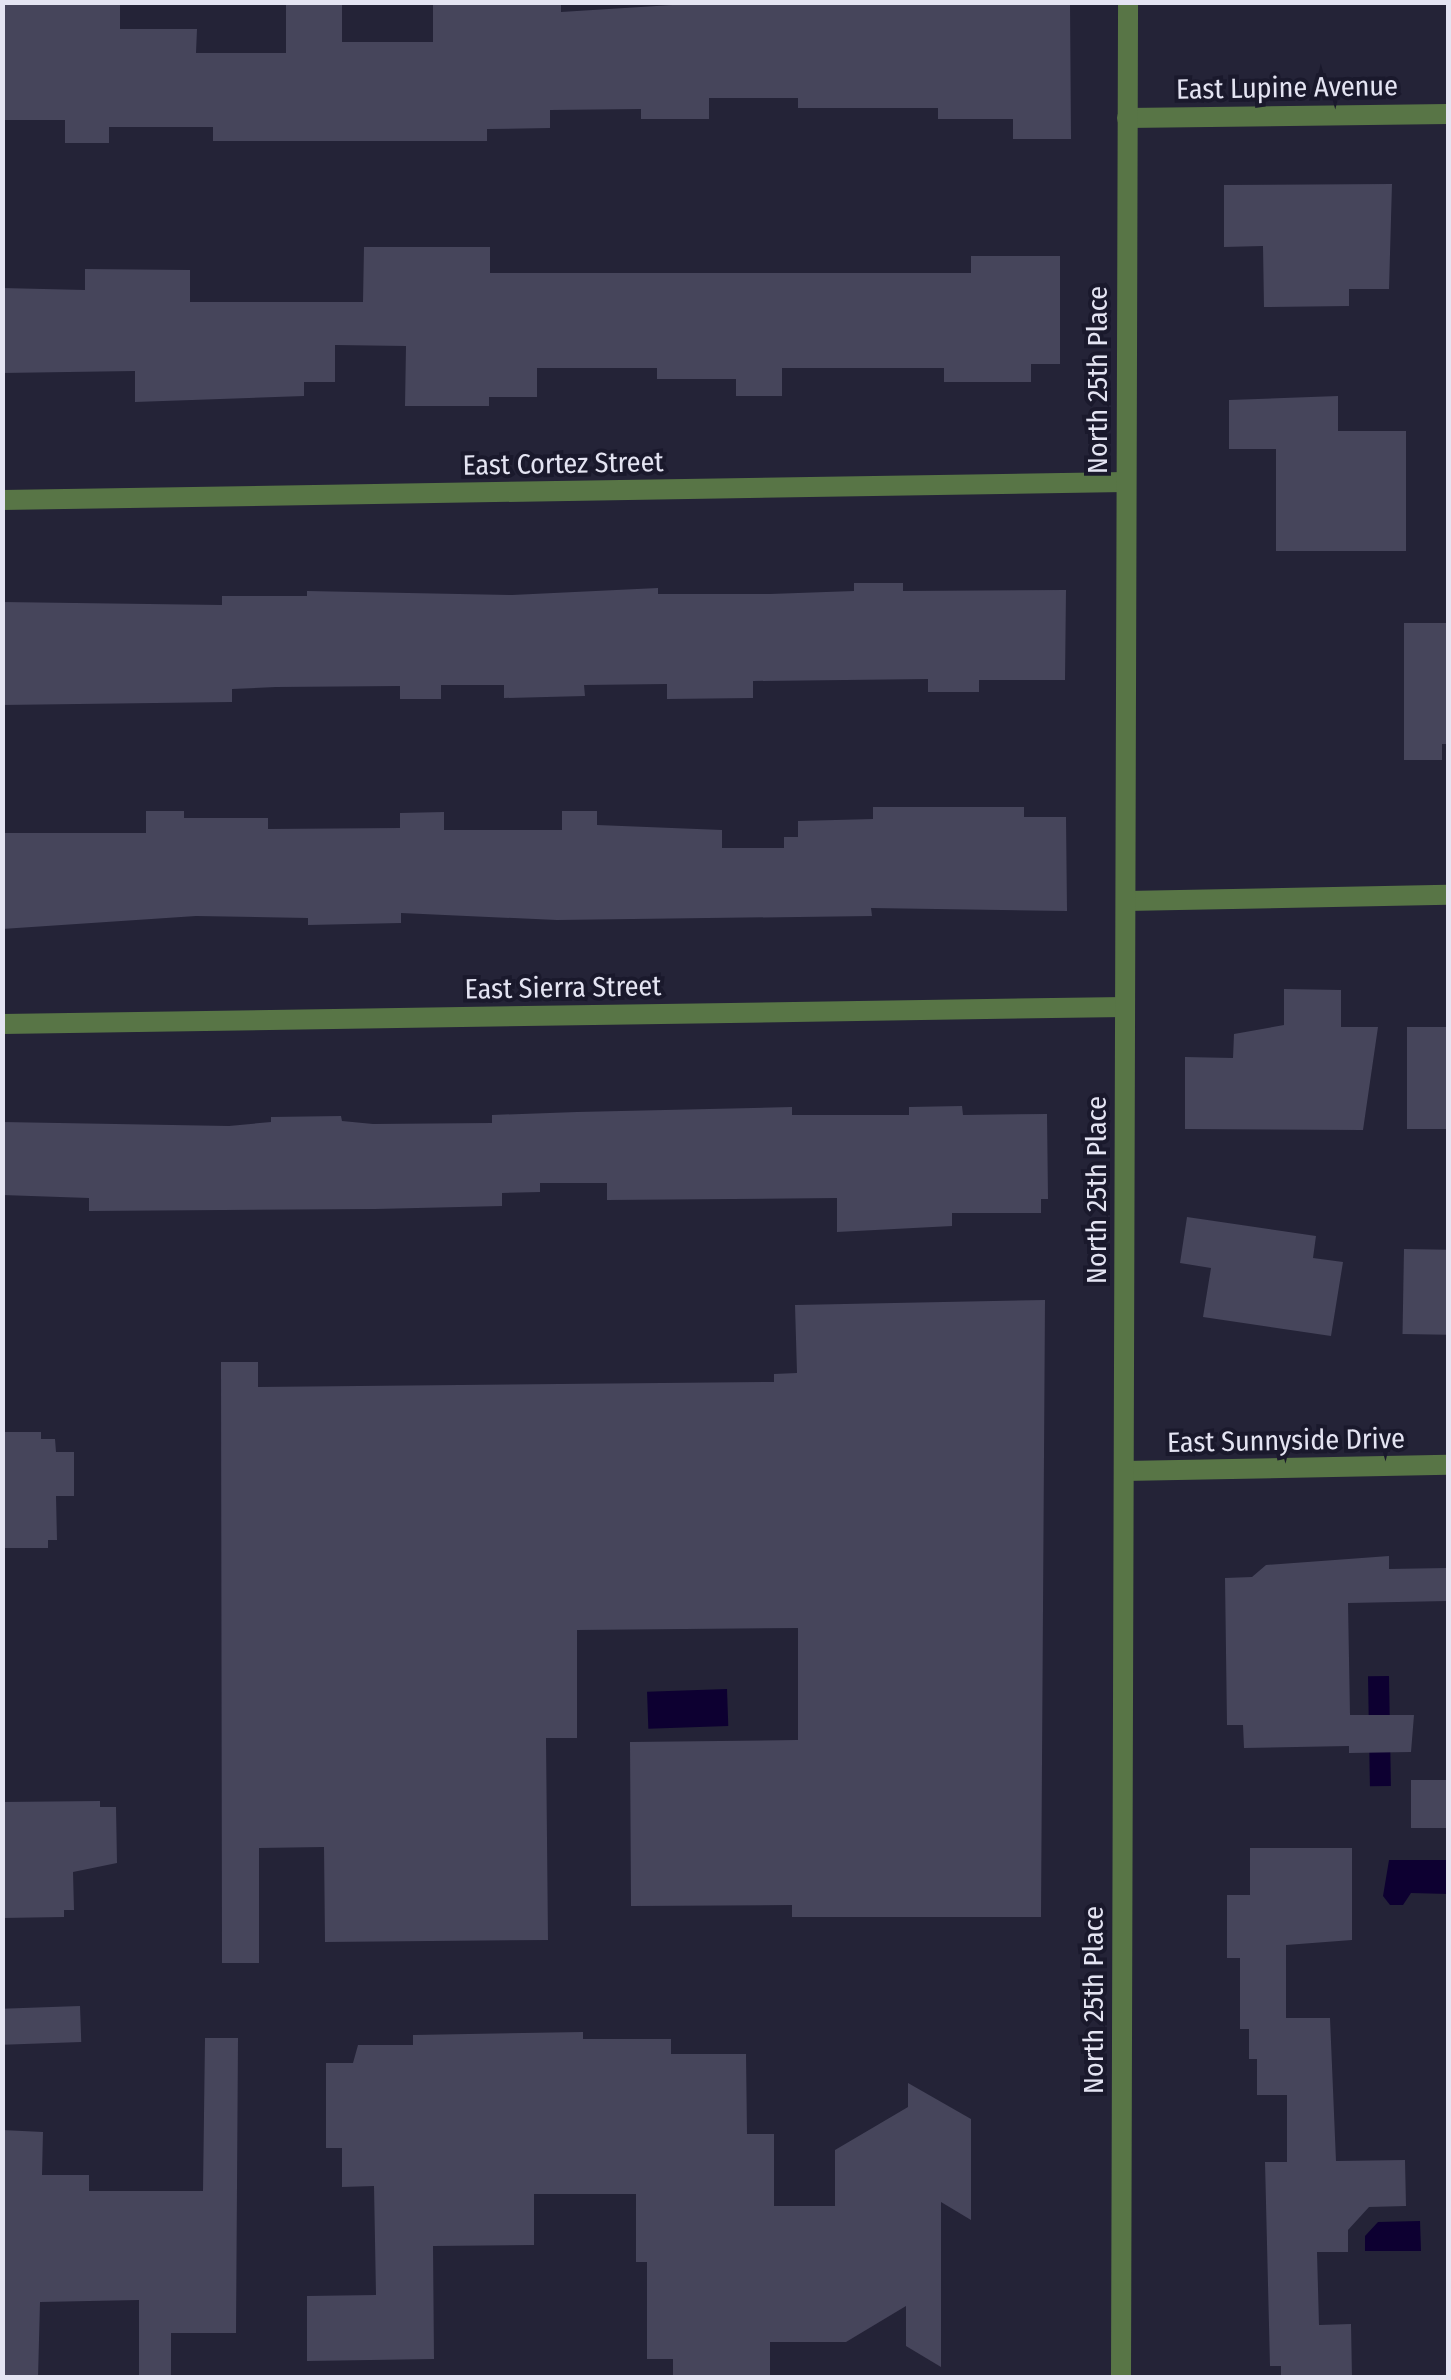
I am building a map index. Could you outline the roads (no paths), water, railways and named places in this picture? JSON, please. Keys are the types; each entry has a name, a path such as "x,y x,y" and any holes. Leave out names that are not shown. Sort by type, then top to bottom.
{"street":[{"name":"North 25th Place","path":"1121,2378 1128,2"},
{"name":"East Lupine Avenue","path":"1127,118 1448,114"},
{"name":"East Cortez Street","path":"2,500 1125,482"},
{"path":"1126,901 1448,895"},
{"name":"East Sierra Street","path":"2,1024 1125,1007"},
{"name":"East Sunnyside Drive","path":"1124,1471 1448,1465"}]}
